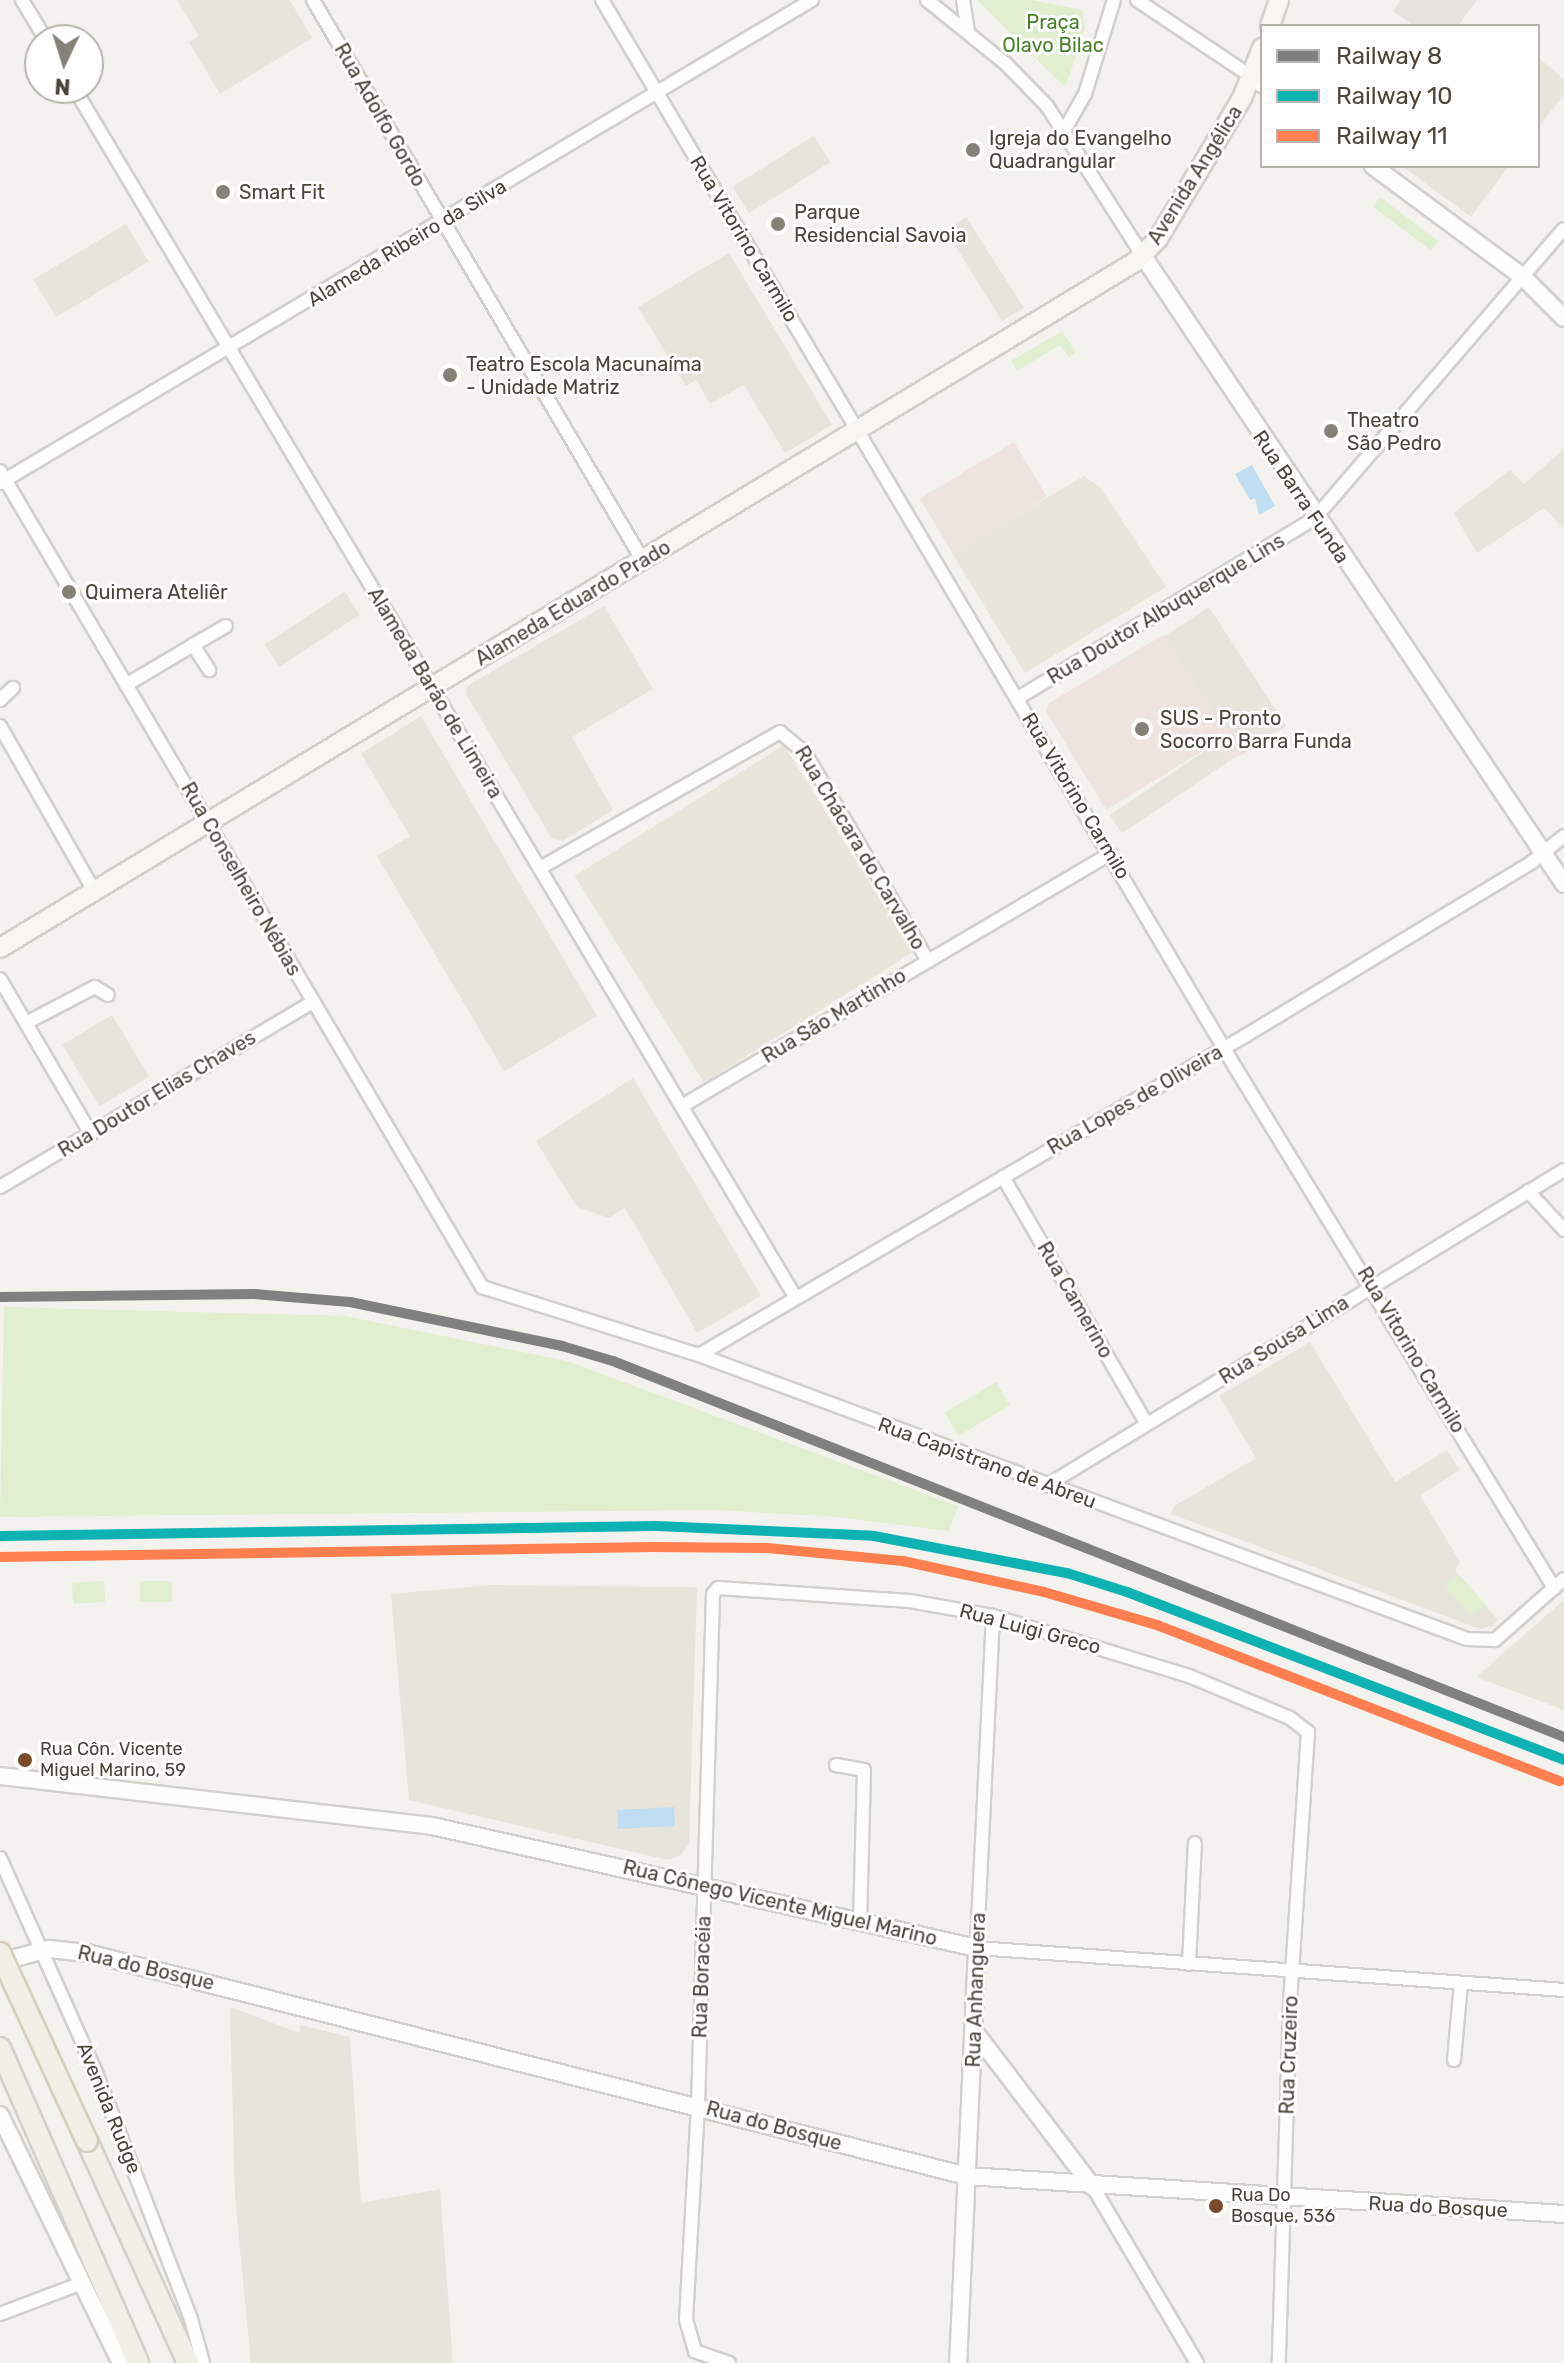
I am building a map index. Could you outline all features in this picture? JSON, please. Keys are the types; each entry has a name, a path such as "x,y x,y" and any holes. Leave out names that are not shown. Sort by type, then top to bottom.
{"main road":[{"path":"1271,24 1279,0"},
{"name":"Avenida Angélica","path":"1143,256 1257,80"},
{"name":"Alameda Eduardo Prado","path":"0,948 858,432 1143,256"},
{"name":"Avenida Rudge","path":"0,1953 188,2363"},
{"path":"0,2048 138,2363"}],"street":[{"path":"22,0 36,24"},
{"name":"Rua Adolfo Gordo","path":"313,0 643,561"},
{"name":"Rua Vitorino Carmilo","path":"602,0 1225,1048 1559,1584"},
{"name":"Alameda Ribeiro da Silva","path":"2,478 658,95 812,0"},
{"path":"927,0 969,36"},
{"path":"963,0 969,36"},
{"path":"1065,129 1085,94 1114,0"},
{"path":"1137,0 1257,80"},
{"name":"Rua Barra Funda","path":"969,36 1047,106 1065,129 1143,256 1315,518 1564,884"},
{"name":"Alameda Barão de Limeira","path":"84,104 796,1298"},
{"path":"1376,168 1523,277 1564,318"},
{"name":"Rua Doutor Albuquerque Lins","path":"1018,698 1315,518 1564,229"},
{"name":"Rua Conselheiro Nébias","path":"2,478 482,1287"},
{"path":"126,685 226,626"},
{"path":"193,645 209,670"},
{"path":"0,700 13,688"},
{"path":"0,726 94,891"},
{"name":"Rua Chácara do Carvalho","path":"540,868 780,732 805,753 928,961"},
{"name":"Rua Lopes de Oliveira","path":"699,1355 1225,1048 1542,855 1564,836"},
{"name":"Rua São Martinho","path":"682,1106 1110,854"},
{"path":"0,979 91,1134"},
{"path":"26,1023 95,987 108,995"},
{"name":"Rua Doutor Elias Chaves","path":"0,1187 313,1002"},
{"name":"Rua Sousa Lima","path":"1046,1486 1564,1170"},
{"name":"Rua Camerino","path":"1003,1177 1147,1424"},
{"path":"1528,1191 1564,1230"},
{"name":"Rua Capistrano de Abreu","path":"482,1287 699,1355 1447,1634 1490,1642 1559,1584"},
{"name":"Rua Luigi Greco","path":"718,1588 910,1601 993,1616 1226,1691 1298,1722 1308,1732 1309,1748"},
{"name":"Rua Boracéia","path":"718,1588 713,1594 698,2106 686,2320 691,2345 708,2358 729,2363"},
{"name":"Rua Anhanguera","path":"958,2363 993,1616"},
{"name":"Rua Cruzeiro","path":"1279,2363 1292,1972 1309,1748"},
{"path":"836,1765 864,1770 860,1922"},
{"name":"Rua Cônego Vicente Miguel Marino","path":"0,1776 411,1822 977,1948 1564,1990"},
{"path":"1189,1964 1195,1843"},
{"name":"Avenida Rudge","path":"0,1858 112,2114 191,2319 203,2363"},
{"name":"Rua do Bosque","path":"0,1962 41,1950 102,1956 967,2176 1093,2187 1564,2214"},
{"path":"1454,2060 1461,1983"},
{"path":"974,2031 1064,2143 1197,2363"},
{"path":"0,2115 121,2363"},
{"path":"1038,2183 1063,2172 1064,2143"},
{"path":"0,2314 80,2284"}],"shaded area":[{"path":"177,0 290,0 312,38 220,94 189,42 199,36"},
{"path":"1401,0 1477,0 1459,24 1411,24 1393,11"},
{"path":"1540,59 1564,80 1564,94 1540,125"},
{"path":"814,136 830,162 749,213 733,187"},
{"path":"1405,168 1508,168 1471,217"},
{"path":"966,217 1024,308 1002,321 951,239 951,226"},
{"path":"126,224 149,262 56,317 33,280"},
{"path":"729,253 832,425 785,453 744,385 710,404 696,380 686,386 638,307"},
{"path":"1014,442 1047,497 953,554 920,499"},
{"path":"1564,449 1564,529 1544,508 1477,553 1454,513 1510,470 1524,484"},
{"path":"1084,476 1100,487 1166,587 1025,673 952,553"},
{"path":"345,592 360,615 279,667 264,644"},
{"path":"604,606 653,689 572,737 613,810 563,841 552,839 466,694 467,686"},
{"path":"1209,607 1286,726 1241,756 1164,636"},
{"name":"SUS - Pronto Socorro Barra Funda","path":"1163,635 1243,753 1227,762 1214,744 1106,810 1046,711 1049,703"},
{"path":"421,716 597,1016 504,1071 377,856 410,836 361,754"},
{"path":"1215,744 1227,762 1122,833 1110,815"},
{"path":"784,745 913,952 704,1083 575,876"},
{"path":"112,1015 149,1077 99,1107 62,1045"},
{"path":"633,1078 761,1296 697,1333 625,1208 609,1218 577,1207 536,1141"},
{"path":"1310,1342 1395,1482 1447,1450 1460,1470 1420,1495 1460,1562 1455,1570 1498,1620 1493,1626 1480,1629 1171,1514 1174,1506 1256,1458 1219,1396"},
{"path":"490,1585 697,1587 689,1844 681,1855 668,1860 409,1800 391,1594"},
{"path":"1564,1600 1564,1710 1476,1677"},
{"path":"230,2007 299,2033 301,2025 350,2037 361,2203 440,2189 453,2363 251,2363 235,2197"}],"green space":[{"name":"Praça Olavo Bilac","path":"977,0 1031,0 1082,10 1085,28 1067,83 1063,85"},
{"path":"1380,197 1438,241 1431,251 1373,207"},
{"path":"1062,331 1076,352 1069,357 1060,345 1017,371 1011,361"},
{"path":"4,1307 345,1316 567,1361 958,1506 949,1531 837,1517 715,1510 0,1517"},
{"path":"996,1382 1010,1405 958,1436 945,1413"},
{"path":"1458,1574 1485,1604 1471,1616 1445,1586"},
{"path":"104,1581 105,1602 73,1604 72,1583"},
{"path":"140,1581 172,1581 172,1602 140,1602"}],"water":[{"path":"1252,465 1275,506 1259,515 1255,498 1250,500 1235,474"},
{"path":"674,1807 675,1826 618,1829 617,1810"}],"rail line":[{"name":"8","path":"0,1297 254,1294 350,1302 562,1346 613,1361 1564,1737"},
{"name":"10","path":"0,1536 657,1526 874,1536 1067,1573 1127,1592 1564,1760"},
{"name":"11","path":"0,1557 653,1547 767,1548 903,1561 1044,1592 1157,1625 1560,1781"}],"place":[{"name":"Igreja do Evangelho Quadrangular","path":"973,150"},
{"name":"Smart Fit","path":"223,192"},
{"name":"Parque Residencial Savoia","path":"778,224"},
{"name":"Teatro Escola Macunaíma - Unidade Matriz","path":"450,375"},
{"name":"Theatro São Pedro","path":"1331,431"},
{"name":"Quimera Ateliêr","path":"69,592"},
{"name":"SUS - Pronto Socorro Barra Funda","path":"1142,729"},
{"name":"Rua Côn. Vicente Miguel Marino, 59","path":"25,1760"},
{"name":"Rua Do Bosque, 536","path":"1216,2206"}]}
